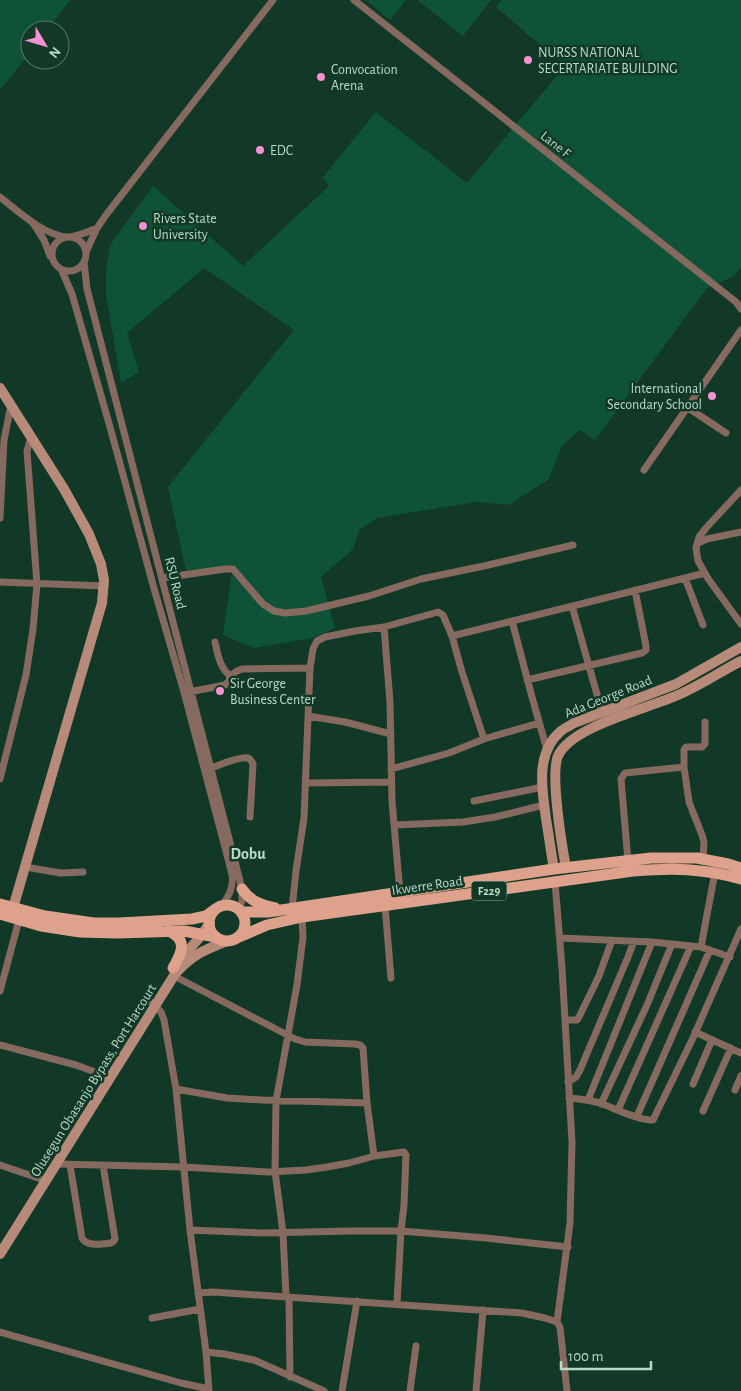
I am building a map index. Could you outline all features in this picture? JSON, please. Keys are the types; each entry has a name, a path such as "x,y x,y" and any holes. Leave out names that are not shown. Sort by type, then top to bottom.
{"main road":[{"name":"Ikwerre Road","path":"240,911 258,913 554,869 628,861 666,858 703,859 741,868"},
{"name":"Ikwerre Road","path":"239,937 266,924 302,917 633,871 663,868 689,869 715,872 741,879"},
{"path":"242,889 249,898 260,904 289,909"},
{"path":"0,904 45,916 119,924 192,919 206,916 219,908"},
{"name":"F229","path":"219,908 232,906 240,911"},
{"path":"216,937 211,931 210,924 213,912 219,908"},
{"path":"239,937 245,922 240,911"},
{"path":"0,914 41,926 61,929 100,933 169,931 203,934 227,941"},
{"path":"169,931 178,936 182,945 174,972"},
{"name":"F229","path":"227,941 239,937"}],"street":[{"path":"33,223 44,240 56,266 62,271 67,272 77,270 84,262 86,252 97,228 274,0"},
{"name":"Lane F","path":"354,0 736,302 741,309"},
{"path":"0,197 33,223 51,232 78,239 85,247 86,252"},
{"path":"52,260 52,249 58,241 97,228"},
{"name":"RSU Road","path":"84,262 87,289 162,578 232,874 233,880 230,893 219,908"},
{"name":"RSU Road","path":"62,271 72,294 108,417 155,592 211,768 242,889 240,911"},
{"path":"644,470 741,330"},
{"path":"0,388 64,488 89,534 101,564 104,580 102,603 14,908"},
{"path":"0,518 4,440 11,405"},
{"path":"687,407 726,433"},
{"path":"0,779 26,675 33,629 37,584 28,451 31,437"},
{"path":"741,490 706,528 699,538 696,548 698,560 705,573 741,624"},
{"path":"698,543 741,532"},
{"path":"162,578 233,569 263,604 274,611 285,613 324,607 369,596 422,579 573,545"},
{"path":"452,636 705,573"},
{"path":"685,578 703,625"},
{"path":"0,582 104,586"},
{"path":"527,680 642,653 646,650 635,590"},
{"path":"572,606 602,712"},
{"path":"289,909 304,818 310,668 313,649 317,641 325,637 384,627 438,612 443,615 452,636 484,739"},
{"path":"512,621 547,750"},
{"path":"384,627 390,702 392,802 400,892"},
{"path":"216,642 219,662 223,670 230,676"},
{"name":"Ada George Road","path":"554,869 542,787 543,761 553,739 562,730 602,712 676,684 741,647"},
{"name":"Ada George Road","path":"566,868 554,772 562,748 573,737 589,728 677,696 741,661"},
{"path":"188,692 225,685 229,681 230,676 242,670 310,668"},
{"path":"308,716 345,722 390,734"},
{"path":"703,859 704,842 689,802 684,767 684,750 686,747 702,746 705,744 705,722"},
{"path":"391,770 539,723"},
{"path":"211,768 241,758 248,758 252,761 250,817"},
{"path":"628,861 620,779 625,773 684,767"},
{"path":"306,783 392,782"},
{"path":"474,801 542,787"},
{"path":"394,826 463,822 495,817 544,805"},
{"path":"25,867 61,873 83,872"},
{"path":"701,947 715,872"},
{"path":"555,882 572,1142 570,1223 557,1322 560,1327 567,1391"},
{"path":"385,906 391,978"},
{"path":"290,1377 283,1232 275,1171 276,1101 297,985 302,917"},
{"path":"0,991 19,920"},
{"name":"Olusegun Obasanjo Bypass, Port Harcourt","path":"0,1244 174,972 210,924"},
{"path":"569,1098 588,1100 653,1120 741,929"},
{"path":"560,938 652,942 701,947 730,956"},
{"path":"565,1020 577,1020 579,1017 599,976 612,940"},
{"name":"Olusegun Obasanjo Bypass, Port Harcourt","path":"174,972 193,957 227,941"},
{"path":"568,1082 576,1077 580,1070 634,941"},
{"path":"588,1100 652,942"},
{"path":"601,1104 647,1005 672,944"},
{"path":"618,1110 691,946"},
{"path":"637,1116 710,950"},
{"path":"174,972 288,1036 305,1042 355,1044 363,1048 367,1103 374,1156"},
{"path":"0,1332 209,1390 176,1089 164,1020 161,1012 153,1004"},
{"name":"Olusegun Obasanjo Bypass, Port Harcourt","path":"0,1254 57,1164 153,1004"},
{"path":"695,1032 741,1053"},
{"path":"693,1084 712,1040"},
{"path":"0,1045 63,1061 106,1076"},
{"path":"704,1111 731,1048"},
{"path":"735,1090 741,1076"},
{"path":"176,1089 227,1098 367,1103"},
{"path":"57,1164 275,1171 306,1170 404,1152 406,1155 404,1205 397,1304"},
{"path":"0,1165 41,1179"},
{"path":"70,1165 82,1238 86,1244 111,1243 115,1239 103,1165"},
{"path":"190,1230 283,1232 401,1231 568,1246"},
{"path":"198,1293 214,1292 287,1296 522,1312 557,1322"},
{"path":"342,1391 357,1301"},
{"path":"152,1318 200,1309"},
{"path":"476,1391 483,1310"},
{"path":"410,1391 416,1346"},
{"path":"206,1352 254,1360 324,1391"}],"green space":[{"path":"2,0 70,0 55,20 20,20 20,65 0,90 0,2"},
{"path":"365,0 406,0 390,20"},
{"path":"417,0 491,0 463,36"},
{"path":"501,0 741,0 741,268 734,276 707,288 595,440 580,430 562,446 548,480 508,505 475,502 377,518 359,530 353,549 321,577 335,628 312,638 254,648 223,635 233,565 186,571 168,487 294,330 204,268 127,333 139,372 121,383 106,294 106,271 110,245 153,186 243,266 329,186 323,177 376,112 467,183 565,66 496,7"}],"place":[{"name":"NURSS NATIONAL SECERTARIATE BUILDING","path":"528,60"},
{"name":"Convocation Arena","path":"321,77"},
{"name":"EDC","path":"260,150"},
{"name":"Rivers State University","path":"143,226"},
{"name":"International Secondary School","path":"712,396"},
{"name":"Sir George Business Center","path":"220,691"}],"district":[{"name":"Dobu","path":"248,853"}]}
